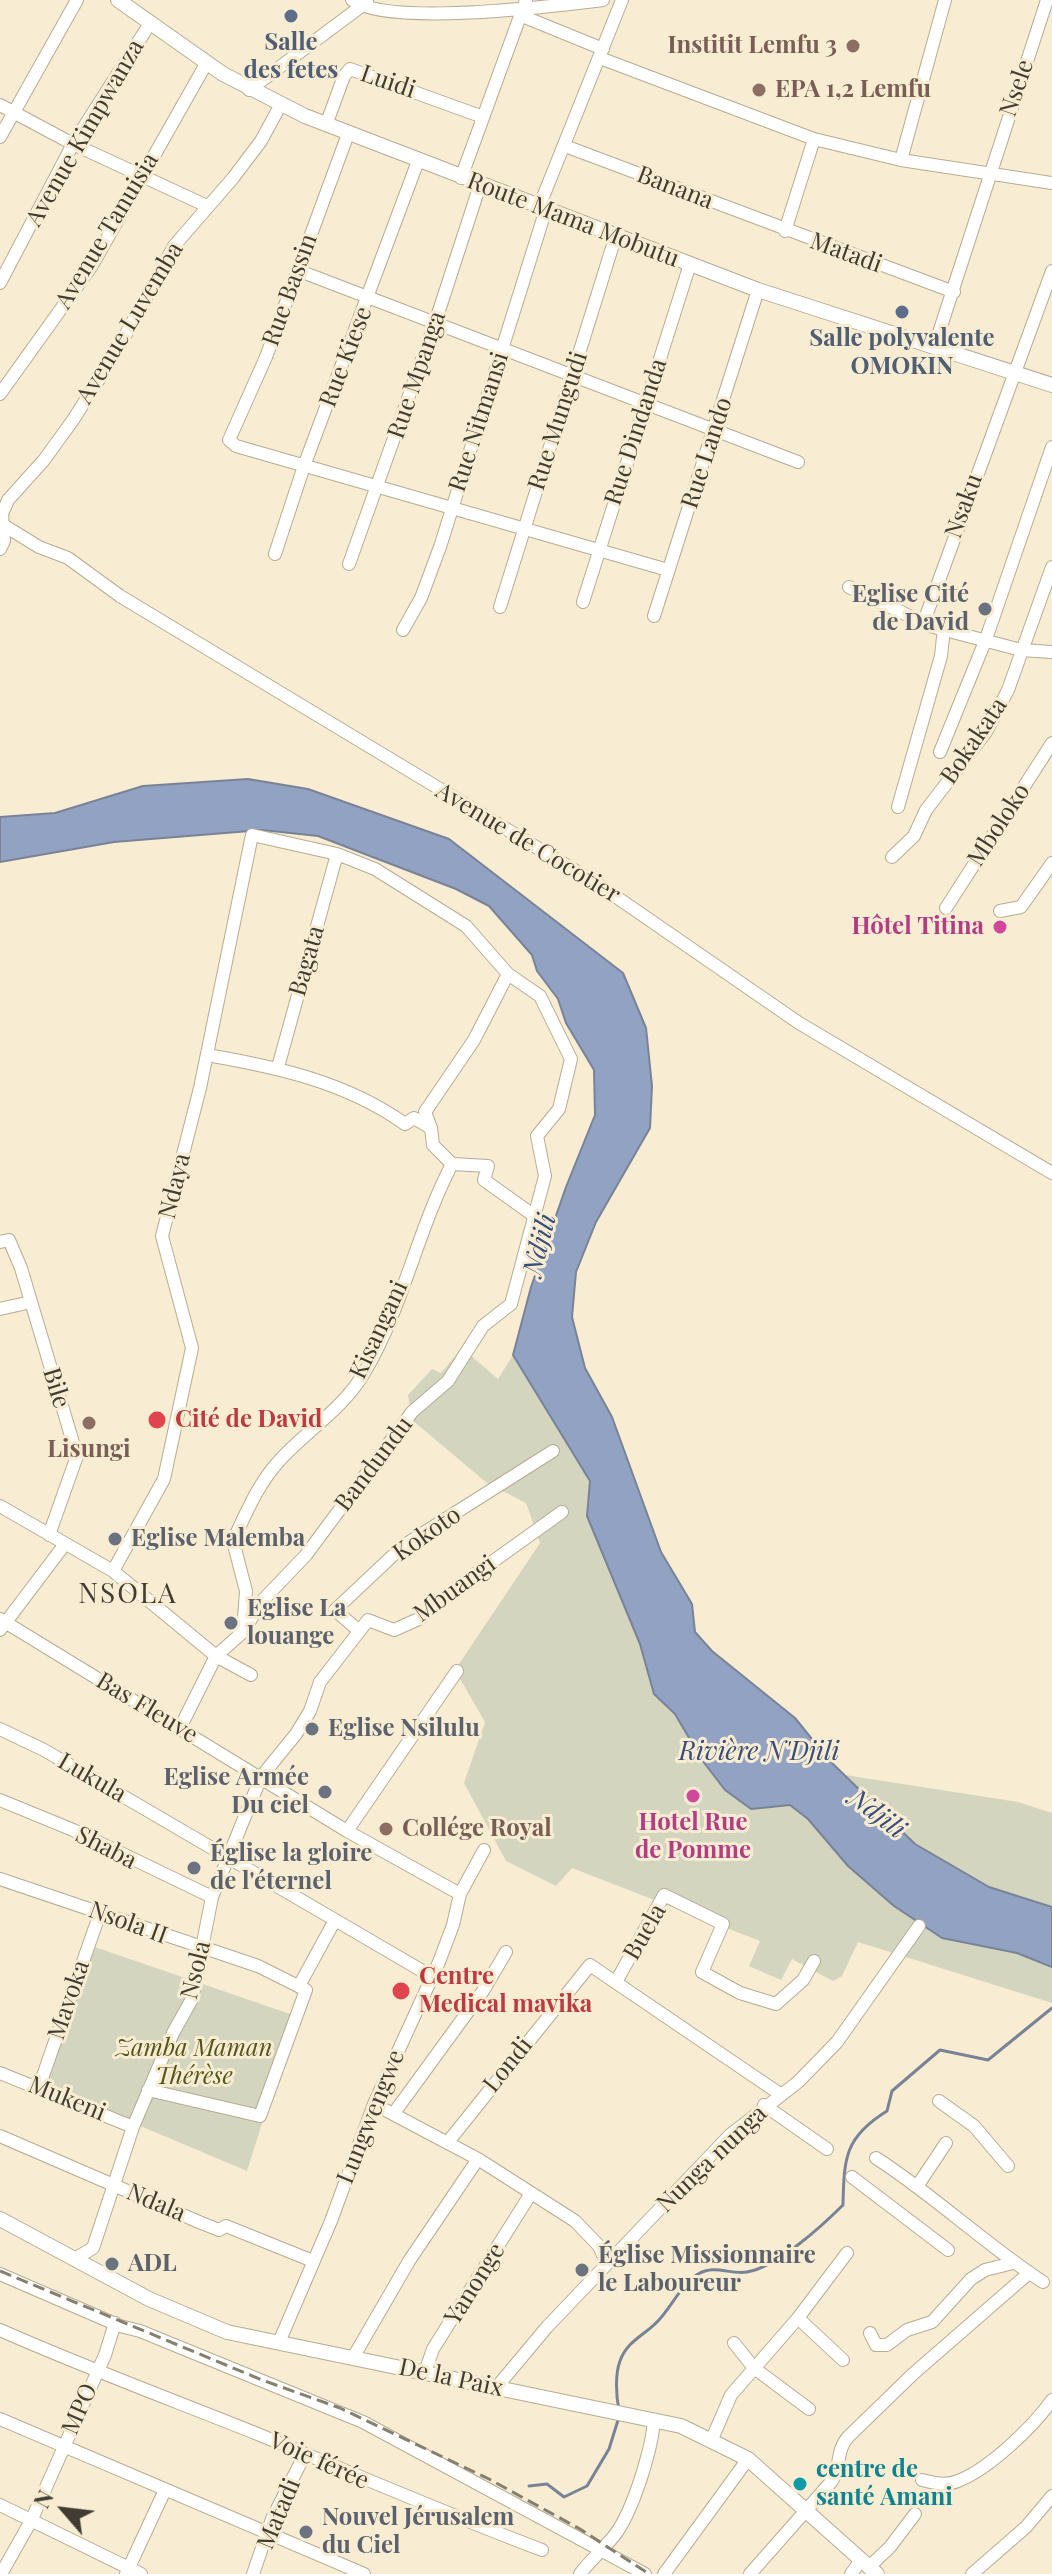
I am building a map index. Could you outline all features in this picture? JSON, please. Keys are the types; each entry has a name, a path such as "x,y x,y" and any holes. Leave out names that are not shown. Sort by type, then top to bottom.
{"street":[{"path":"0,137 77,0"},
{"name":"Route Mama Mobutu","path":"118,0 149,25 249,90 326,125 758,290 1052,385"},
{"path":"249,90 361,2 405,12 524,9 603,0"},
{"path":"542,208 622,0"},
{"path":"901,160 945,0"},
{"name":"Nsele","path":"990,176 1047,0"},
{"path":"524,9 602,53 814,139 901,160 990,176 1052,183"},
{"path":"461,178 524,9"},
{"name":"Avenue Kimpwanza","path":"0,283 73,144 149,25"},
{"name":"Avenue Tanuisia","path":"0,394 91,267 206,64"},
{"name":"Luidi","path":"326,125 344,76 350,69 483,117"},
{"name":"Avenue Luvemba","path":"0,549 4,541 2,524 8,500 44,460 73,420 115,354 174,246 261,141 281,104"},
{"path":"0,105 73,144 207,206"},
{"name":"Rue Bassin","path":"304,466 232,444 230,434 266,357 348,134"},
{"name":"Matadi","path":"814,139 785,231 954,292"},
{"name":"Banana","path":"565,146 785,231"},
{"name":"Rue Kiese","path":"275,554 304,466 418,161"},
{"path":"934,348 990,176"},
{"name":"Rue Mpanga","path":"349,564 435,323 480,185"},
{"name":"Rue Nitmansi","path":"403,630 421,598 451,510 503,349 542,208"},
{"name":"Rue Mungudi","path":"500,607 616,235"},
{"name":"Rue Dindanda","path":"583,602 690,264"},
{"path":"297,270 798,462"},
{"name":"Nsaku","path":"930,626 926,616 1012,373 1035,323 1052,271"},
{"name":"Rue Lando","path":"654,616 758,290"},
{"path":"940,752 986,639 1052,447"},
{"path":"304,466 668,570"},
{"name":"Avenue de Cocotier","path":"2,524 39,547 68,558 120,596 609,891 799,1023 1052,1173"},
{"name":"Bokakata","path":"892,857 914,836 926,810 986,732 1008,690 1052,567"},
{"path":"849,587 930,626 1021,650 1048,652 1052,638"},
{"path":"898,807 941,656 944,628"},
{"name":"Mboloko","path":"946,908 1052,743"},
{"name":"Ndaya","path":"113,1571 164,1479 192,1348 162,1236 207,1055 252,835 337,854"},
{"path":"337,854 375,869 466,926 508,974 540,996 571,1059 559,1109 537,1136 545,1176 533,1215 484,1180 488,1166 452,1164 433,1145 425,1112 474,1040 508,974"},
{"name":"Bagata","path":"278,1067 337,854"},
{"path":"1000,911 1021,907 1048,867"},
{"path":"207,1055 278,1067 377,1104 405,1124 414,1118 431,1128"},
{"name":"Kisangani","path":"243,1632 246,1591 233,1541 258,1488 279,1460 317,1428 363,1375 391,1316 433,1199 452,1164"},
{"name":"Bandundu","path":"243,1632 262,1601 306,1555 404,1422 448,1381 483,1326 511,1304 533,1215"},
{"name":"Bile","path":"5,1241 31,1302 77,1456 49,1535"},
{"path":"0,1309 31,1302"},
{"name":"Kokoto","path":"359,1631 335,1610 392,1557 553,1451"},
{"path":"0,1506 113,1571 216,1656 251,1675"},
{"name":"Mbuangi","path":"359,1631 368,1620 394,1630 421,1618 460,1585 562,1512"},
{"path":"2,1624 65,1544"},
{"name":"Bas Fleuve","path":"2,1624 180,1728 347,1831 460,1894"},
{"name":"Nsola","path":"76,2258 93,2248 133,2127 173,2033 192,1999 212,1897 261,1777 296,1734 310,1711 320,1682 359,1631"},
{"path":"180,1728 216,1656 243,1632"},
{"path":"347,1831 457,1671"},
{"name":"Lukula","path":"0,1729 44,1750 431,1976"},
{"name":"Shaba","path":"0,1800 73,1830 212,1897"},
{"name":"Lungwengwe","path":"280,2340 374,2104 453,1925 460,1894 484,1850"},
{"name":"Nsola II","path":"0,1879 203,1950 258,1966 299,1986"},
{"name":"Buela","path":"616,1982 664,1895 723,1924 702,1972 740,1993 776,2004 803,1980 814,1961"},
{"name":"Mavoka","path":"39,2087 100,1913"},
{"path":"148,2090 260,2116 306,1991 299,1986 335,1920"},
{"name":"Nunga nunga","path":"496,2388 607,2264 730,2135 764,2105 798,2082 837,2042 919,1926"},
{"path":"394,2113 483,1991 506,1952"},
{"name":"Londi","path":"448,2142 589,1966 616,1982"},
{"path":"616,1982 780,2094"},
{"name":"Mukeni","path":"0,2073 133,2127"},
{"path":"939,2101 974,2126 1008,2166"},
{"path":"374,2104 478,2159 530,2195 577,2222 599,2246 607,2264"},
{"path":"764,2105 827,2149"},
{"name":"Ndala","path":"0,2136 219,2230 226,2226 313,2261"},
{"path":"918,2185 946,2143"},
{"path":"876,2158 918,2185 1013,2263 1043,2282"},
{"path":"354,2356 409,2261 478,2159"},
{"path":"852,2177 948,2250"},
{"name":"Yanonge","path":"424,2375 433,2349 530,2195"},
{"name":"De la Paix","path":"0,2219 149,2299 223,2331 280,2340 424,2375 654,2420 712,2439 748,2459 869,2567"},
{"path":"712,2439 731,2395 798,2318 847,2253"},
{"path":"870,2333 876,2345 892,2343 907,2330 932,2322 981,2272 1013,2263"},
{"path":"750,2574 837,2473 840,2445 913,2374 1010,2293 1029,2273"},
{"path":"0,2274 353,2417 645,2574"},
{"path":"798,2318 843,2360"},
{"path":"96,2373 115,2323"},
{"name":"Voie férée","path":"0,2330 96,2373 142,2388 305,2454 393,2494 542,2550"},
{"path":"734,2343 754,2368 809,2409"},
{"name":"MPO","path":"1,2574 31,2521 96,2373"},
{"path":"922,2480 939,2484 956,2482 975,2472 1031,2425 1052,2400"},
{"path":"0,2419 364,2574"},
{"path":"580,2574 617,2532 626,2515 653,2445 654,2420"},
{"name":"Matadi","path":"253,2574 272,2519 305,2454"},
{"path":"664,2574 748,2459"},
{"path":"127,2572 165,2490"},
{"path":"972,2574 1026,2527 1052,2496"},
{"path":"0,2505 127,2572 141,2574"},
{"path":"851,2574 869,2567 890,2547 915,2514"}],"green space":[{"path":"462,1348 498,1379 513,1355 590,1482 587,1516 640,1644 654,1694 675,1714 702,1760 725,1790 751,1809 790,1805 808,1819 848,1866 894,1906 942,1938 1017,1953 1052,1967 1052,2003 858,1942 842,1976 833,1981 792,1959 781,1980 749,1966 760,1941 572,1868 556,1886 506,1861 464,1783 485,1722 455,1670 540,1543 526,1503 487,1483 412,1420 408,1395 432,1369 441,1373"},
{"path":"845,1775 1018,1802 1052,1813 1052,1907 989,1887 915,1844"},
{"name":"Zamba Maman Thérèse","path":"89,1945 296,2016 247,2171 41,2084"}],"water":[{"name":"Rivière N'Djili","path":"248,779 308,789 449,839 623,973 646,1028 652,1086 650,1128 596,1222 576,1272 572,1317 585,1368 612,1417 661,1552 692,1604 695,1632 712,1651 795,1718 828,1759 915,1844 989,1887 1052,1907 1052,1967 1017,1953 942,1938 894,1906 848,1866 808,1819 790,1805 751,1809 725,1790 702,1760 675,1714 654,1694 640,1644 587,1516 590,1481 513,1355 531,1287 595,1115 594,1070 566,1023 558,999 537,971 532,955 489,906 456,889 318,836 262,830 114,842 0,862 0,817 55,813 143,786"}],"waterway":[{"path":"619,2410 617,2379 623,2354 658,2321 692,2278 710,2270 741,2273 759,2269 785,2254 843,2205 844,2174 850,2150 863,2130 887,2111 892,2091 940,2050 988,2060 1052,2008"},
{"path":"529,2486 547,2484 564,2497 587,2486 609,2449 619,2417"}],"railway":[{"path":"0,2271 262,2380 340,2408 489,2479 580,2529 649,2574"}],"place":[{"name":"Salle des fetes","path":"291,16"},
{"name":"Institit Lemfu 3","path":"853,46"},
{"name":"EPA 1,2 Lemfu","path":"759,90"},
{"name":"Salle polyvalente OMOKIN","path":"902,312"},
{"name":"Eglise Cité de David","path":"985,609"},
{"name":"Hôtel Titina","path":"1000,927"},
{"name":"Cité de David","path":"157,1420"},
{"name":"Lisungi","path":"89,1423"},
{"name":"Eglise Malemba","path":"115,1539"},
{"name":"Eglise La louange","path":"231,1623"},
{"name":"Eglise Nsilulu","path":"312,1729"},
{"name":"Eglise Armée Du ciel","path":"325,1792"},
{"name":"Hotel Rue de Pomme","path":"693,1796"},
{"name":"Collége Royal","path":"386,1829"},
{"name":"Église la gloire de l'éternel","path":"194,1868"},
{"name":"Centre Medical mavika","path":"401,1991"},
{"name":"ADL","path":"112,2264"},
{"name":"Église Missionnaire le Laboureur","path":"582,2270"},
{"name":"centre de santé Amani","path":"800,2484"},
{"name":"Nouvel Jérusalem du Ciel","path":"306,2532"}],"district":[{"name":"NSOLA","path":"128,1594"}],"water label":[{"name":"Ndjili","path":"540,1245"},
{"name":"Ndjili","path":"877,1814"}]}
